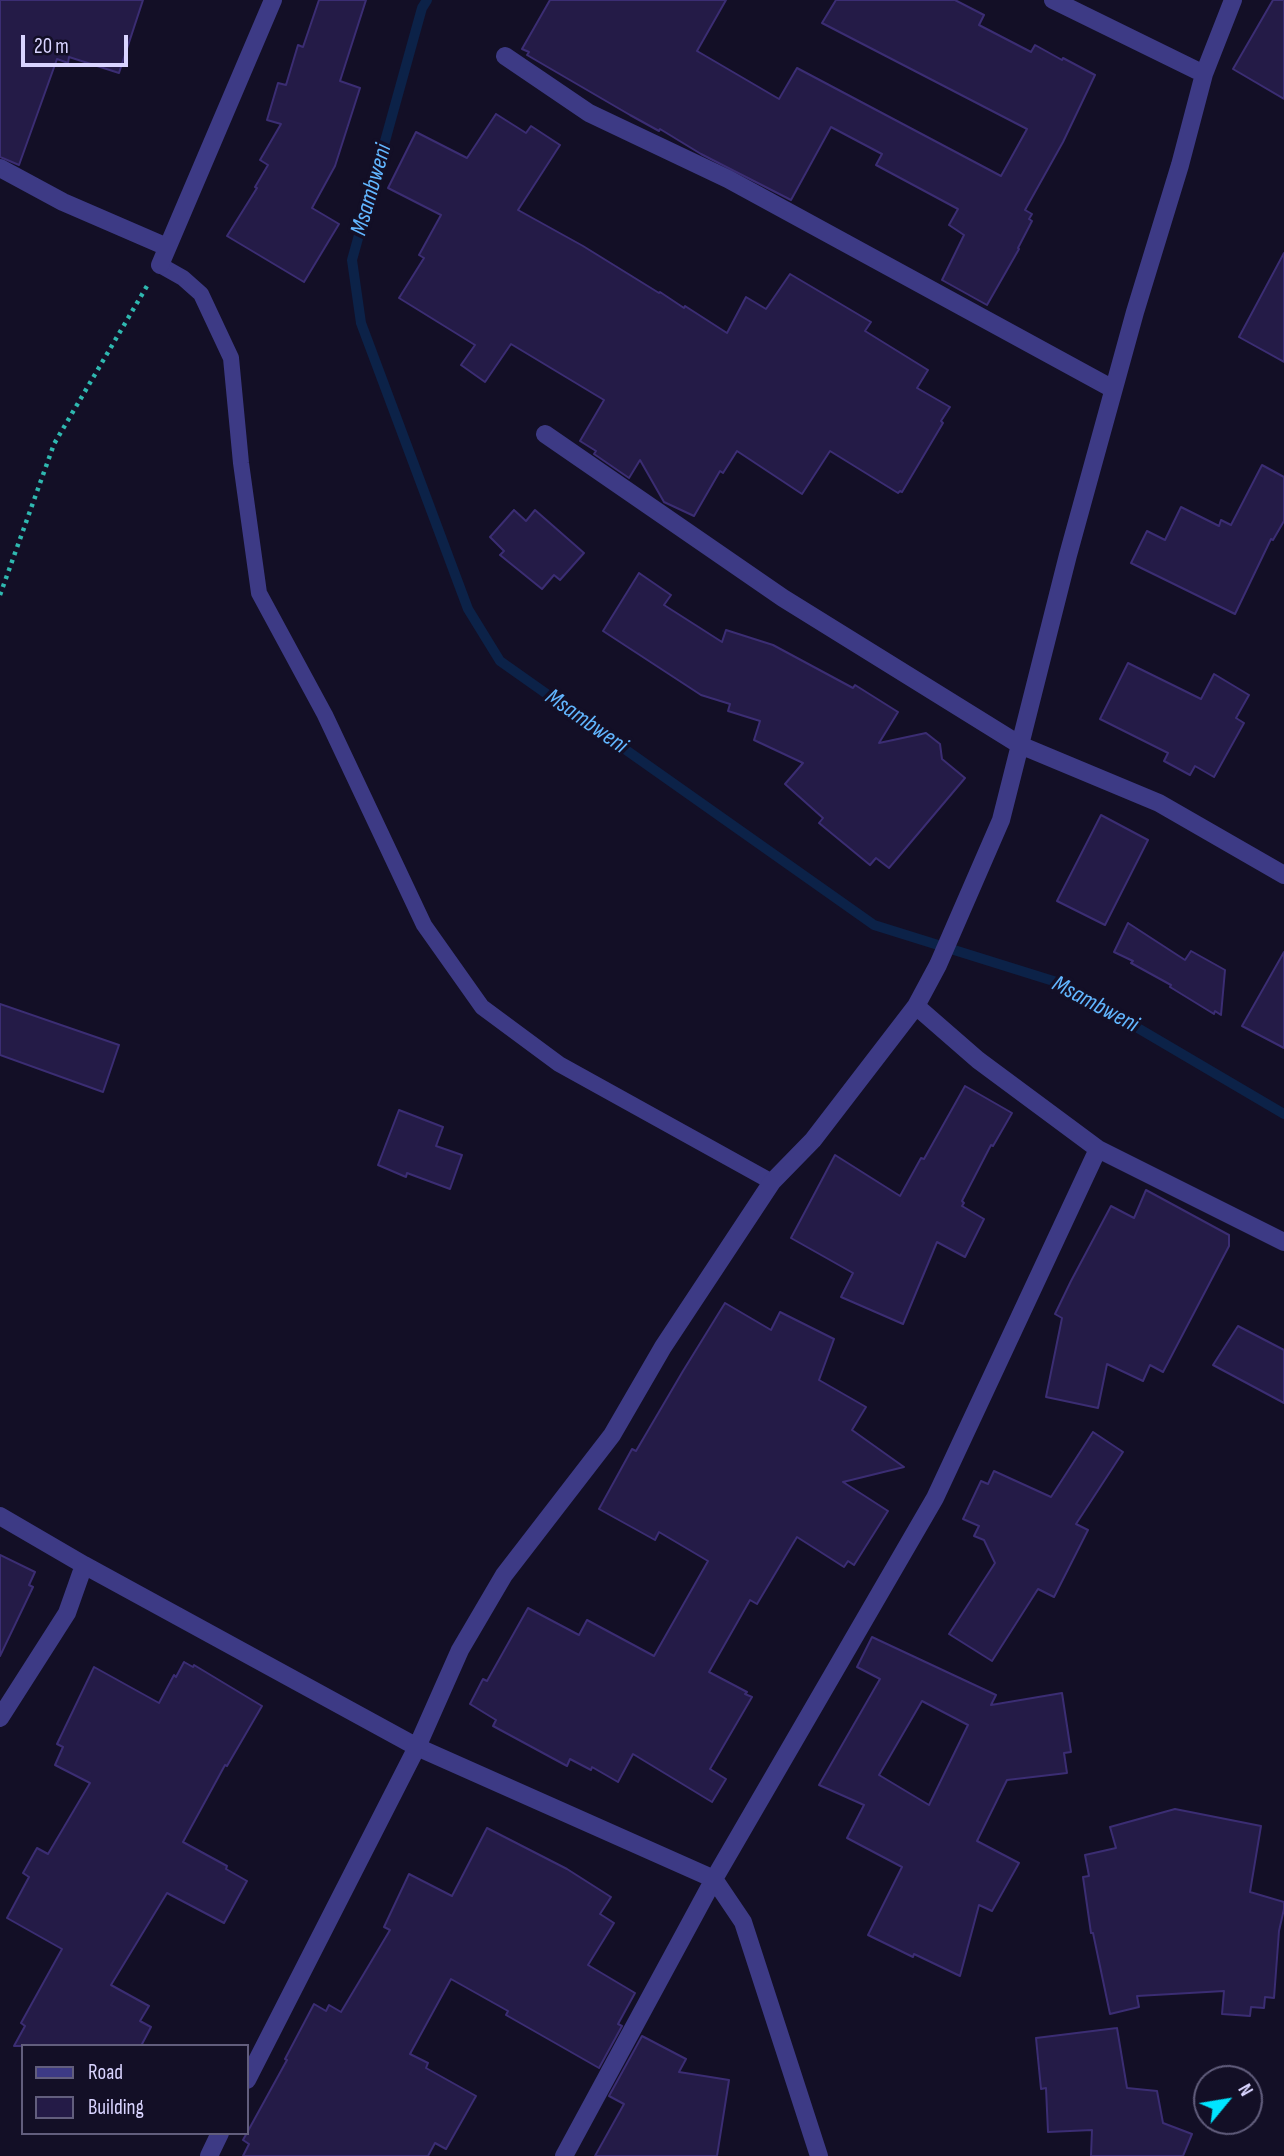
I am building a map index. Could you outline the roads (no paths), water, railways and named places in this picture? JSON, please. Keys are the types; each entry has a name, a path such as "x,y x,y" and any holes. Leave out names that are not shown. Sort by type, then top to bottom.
{"street":[{"path":"160,265 273,0"},
{"path":"1053,0 1204,74"},
{"path":"248,2078 417,1747 460,1650 504,1575 612,1435 663,1347 772,1182 813,1140 916,1006 938,965 1001,820 1113,389 1180,165 1204,74 1233,0"},
{"path":"505,56 589,113 728,179 1113,389"},
{"path":"0,168 63,202 167,247"},
{"path":"545,434 782,598 1020,745 1159,803 1284,876"},
{"path":"916,1006 978,1060 1098,1149 1284,1241"},
{"path":"564,2156 714,1879 935,1498 1098,1149"},
{"path":"0,1516 84,1565 417,1747 714,1879 743,1922 819,2156"},
{"path":"0,1718 66,1614 84,1565"},
{"path":"209,2156 219,2135"}],"lane":[{"path":"160,265 183,278 201,294 231,358 241,463 259,593 325,715 424,925 482,1007 559,1064 772,1182"}],"waterway":[{"name":"Msambweni","path":"427,0 422,8 352,260 361,323 468,609 500,661 874,925 1063,984 1284,1114"}]}
